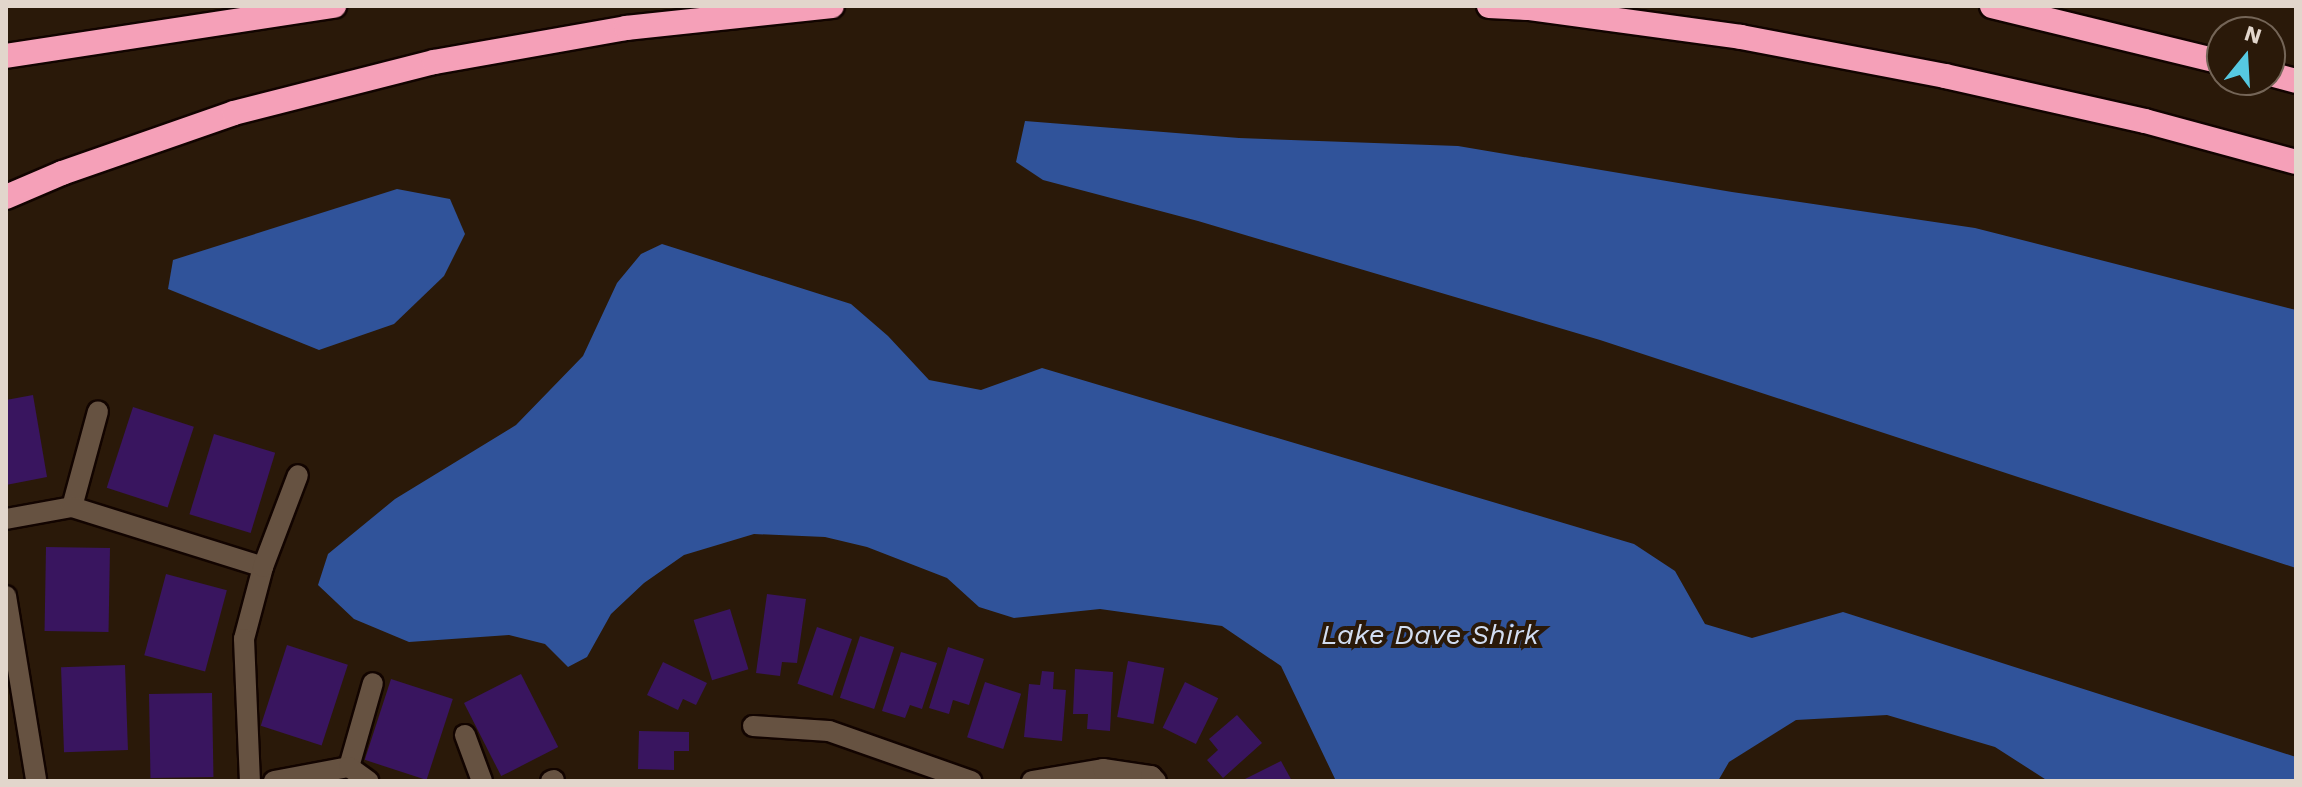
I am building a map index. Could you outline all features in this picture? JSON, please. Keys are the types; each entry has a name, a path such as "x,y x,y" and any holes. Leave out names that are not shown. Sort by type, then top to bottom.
{"highway":[{"path":"6,56 334,6"},
{"path":"6,197 62,173 234,113 434,62 626,28 832,6"},
{"path":"1489,6 1527,7 1741,37 1931,73 2145,121 2296,162"},
{"path":"1992,6 2165,47"},
{"path":"2021,6 2206,58"}],"street":[{"path":"72,507 98,411"},
{"path":"250,781 244,639 263,567 298,475"},
{"path":"6,519 72,507 263,567"},
{"path":"6,596 33,781"},
{"path":"349,767 373,683"},
{"path":"753,726 829,731 971,781"},
{"path":"465,735 482,781"},
{"path":"274,781 349,767 368,781"},
{"path":"1032,781 1103,769 1151,776 1156,781"}],"water":[{"path":"1025,121 1239,138 1458,146 1732,192 1975,228 2296,310 2296,568 1600,340 1198,221 1043,180 1016,162"},
{"path":"397,189 450,199 465,234 444,276 394,324 319,350 168,289 173,260"},
{"name":"Lake Dave Shirk","path":"662,244 851,304 888,336 929,380 981,390 1042,368 1634,544 1675,571 1705,624 1752,638 1843,612 2296,757 2296,781 2048,781 1995,747 1887,715 1796,720 1729,762 1718,781 1336,781 1281,666 1222,626 1100,609 1014,618 979,607 947,578 867,547 825,537 754,534 684,555 644,583 611,614 587,657 568,667 545,644 509,635 409,642 354,619 318,585 328,554 395,499 516,425 583,356 617,283 641,254"}],"building":[{"path":"33,395 47,477 6,485 6,400"},
{"path":"133,407 194,427 168,508 107,488"},
{"path":"214,434 275,453 251,533 189,514"},
{"path":"46,547 110,548 109,632 45,631"},
{"path":"166,574 227,590 205,671 144,655"},
{"path":"767,594 806,599 797,663 782,662 780,676 756,673"},
{"path":"730,609 748,669 712,680 694,620"},
{"path":"817,627 852,639 832,696 797,684"},
{"path":"860,636 894,647 874,709 840,698"},
{"path":"287,645 348,665 322,746 261,726"},
{"path":"948,647 984,659 969,705 953,700 949,714 929,708"},
{"path":"901,652 937,663 922,709 910,705 905,718 882,711"},
{"path":"1128,661 1164,668 1153,724 1117,717"},
{"path":"663,662 707,683 696,705 683,699 678,710 647,695"},
{"path":"125,665 128,750 64,752 61,667"},
{"path":"1075,669 1113,672 1110,731 1087,729 1088,714 1073,714"},
{"path":"1042,671 1054,672 1053,689 1066,690 1062,741 1024,737 1029,684 1040,685"},
{"path":"521,674 558,747 501,776 464,703"},
{"path":"391,679 453,699 427,780 365,760"},
{"path":"985,682 1021,694 1003,749 967,737"},
{"path":"1185,682 1218,698 1196,744 1163,728"},
{"path":"212,693 213,777 150,778 149,694"},
{"path":"1237,715 1262,743 1223,778 1207,760 1218,750 1209,739"},
{"path":"639,731 689,732 689,751 674,751 674,770 638,769"},
{"path":"1281,761 1292,781 1241,781"}]}
